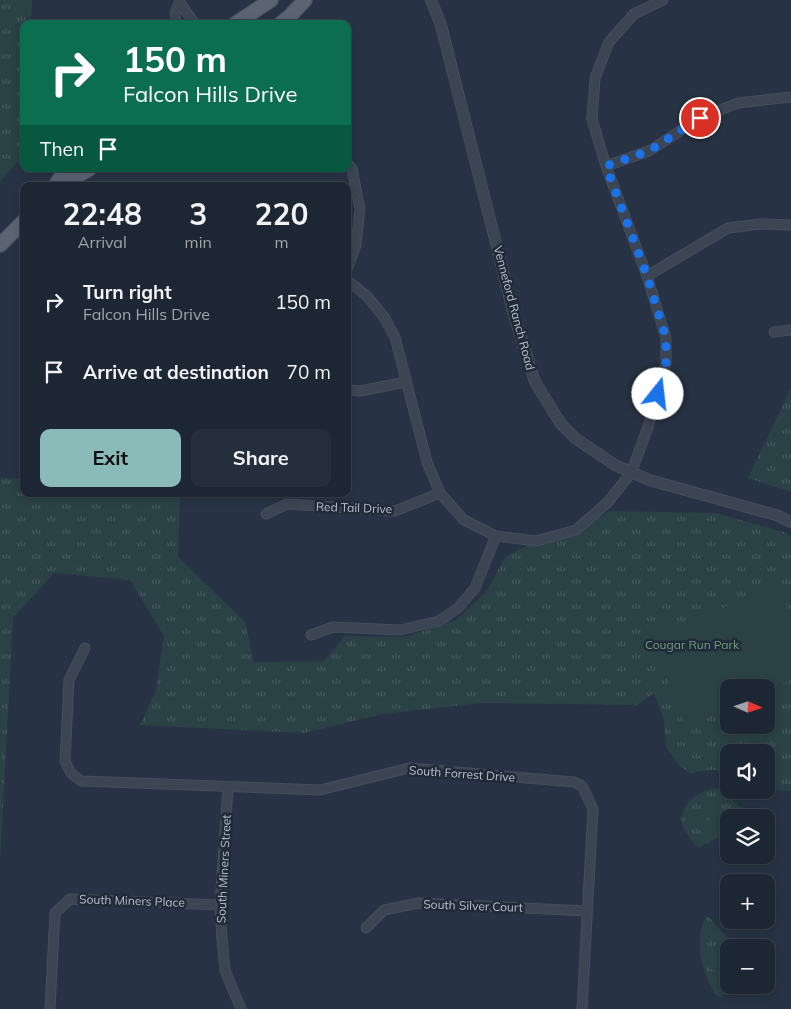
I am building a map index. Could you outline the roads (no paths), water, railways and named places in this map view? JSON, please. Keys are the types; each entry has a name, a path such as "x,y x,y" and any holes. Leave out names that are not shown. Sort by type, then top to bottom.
{"main road":[{"path":"241,20 271,0"},
{"path":"285,20 305,0"},
{"path":"68,182 84,172"},
{"path":"0,245 20,225"}],"street":[{"name":"Venneford Ranch Road","path":"431,0 441,25 514,315 535,382 561,424 593,452 631,473 649,480 776,515 791,522"},
{"path":"351,283 368,296 384,317 395,337 426,462 440,493 464,520 496,536 536,541 576,530 608,502 631,473 648,426 666,364 666,338 647,276 606,166 592,119 596,78 609,42 634,14 663,0"},
{"path":"176,20 175,14 180,2"},
{"path":"180,2 192,20"},
{"path":"606,166 649,151 700,118 738,103 791,97"},
{"path":"351,167 360,209 356,245 351,259"},
{"path":"647,276 728,228 760,224 791,225"},
{"path":"774,332 791,330"},
{"path":"351,390 360,391 406,382"},
{"name":"Red Tail Drive","path":"266,514 287,504 395,511 440,493"},
{"path":"311,635 333,627 400,630 439,621 458,608 475,588 496,536"},
{"name":"South Forrest Drive","path":"86,648 69,680 65,761 71,773 81,781 320,790 409,768 574,782 582,786 594,809 582,1009"},
{"name":"South Miners Street","path":"228,786 220,905 225,970 241,1009"},
{"name":"South Miners Place","path":"50,1009 55,913 70,898 220,905"},
{"name":"South Silver Court","path":"366,928 384,910 419,903 587,911"}],"park label":[{"name":"Cougar Run Park","path":"692,645"}]}
